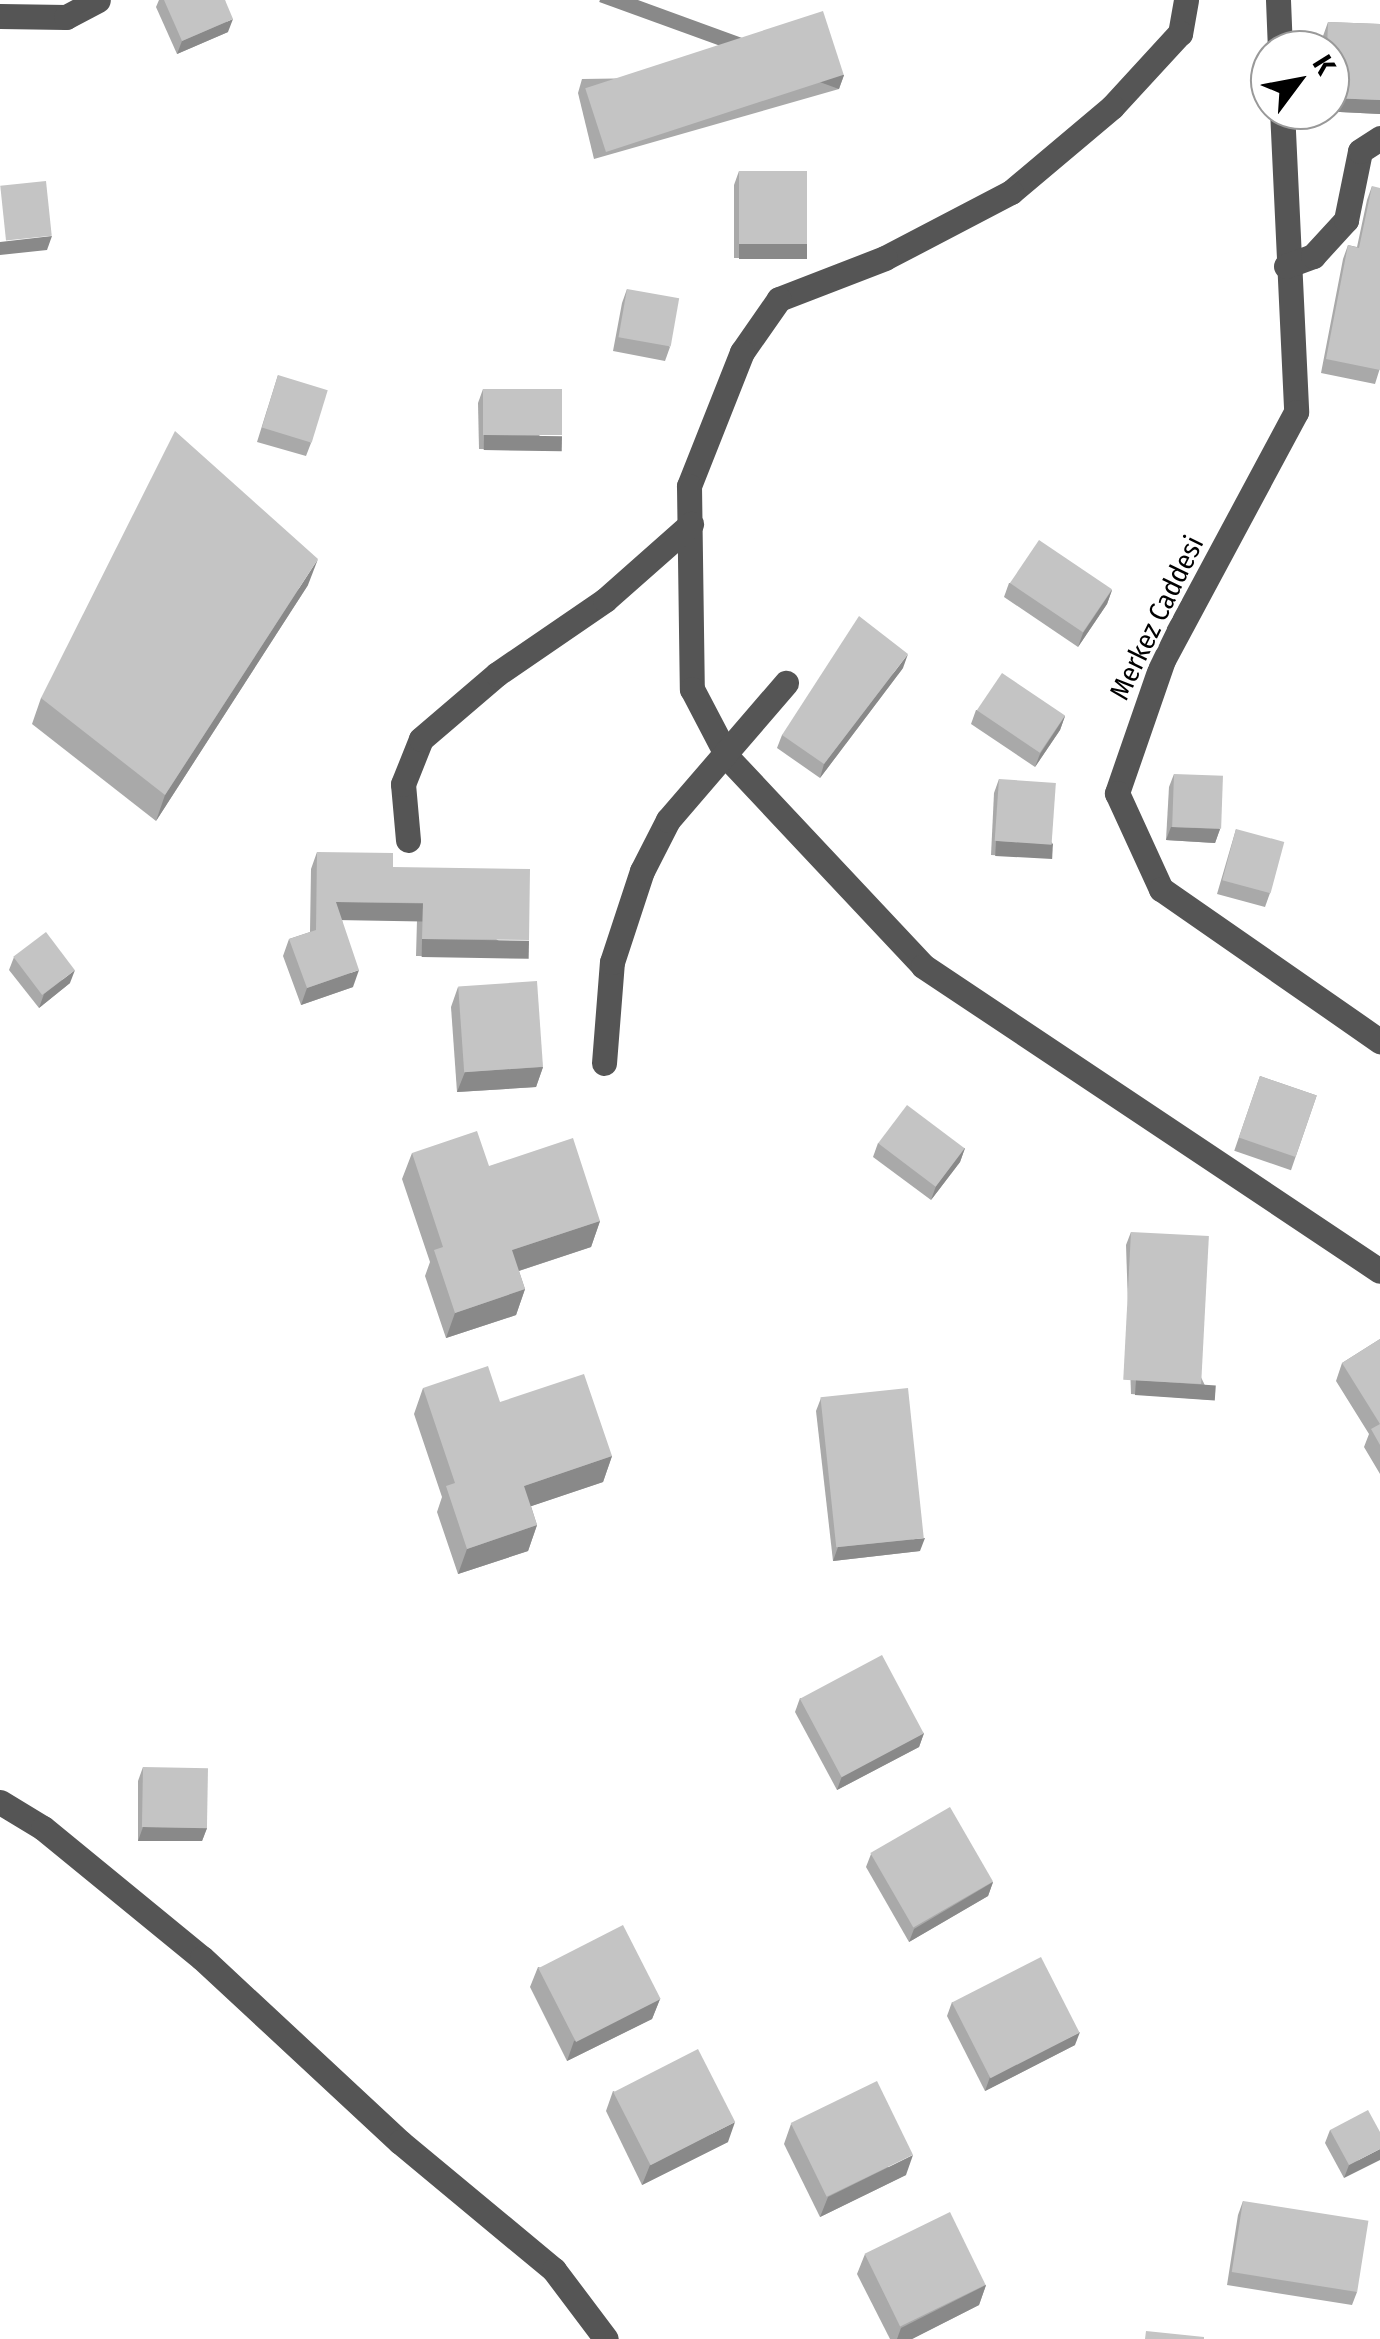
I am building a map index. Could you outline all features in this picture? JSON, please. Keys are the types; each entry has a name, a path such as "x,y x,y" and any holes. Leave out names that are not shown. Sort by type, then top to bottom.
{"street":[{"path":"0,16 66,18 98,0"},
{"path":"1186,0 1180,33 1134,82 1012,192 885,258 778,300 735,369 690,486 692,688 728,758 922,966 1380,1271"},
{"path":"1278,0 1279,30"},
{"name":"Merkez Caddesi","path":"1283,130 1286,266 1296,412 1164,660 1117,793 1161,889 1380,1042"},
{"path":"1286,266 1313,256 1346,220 1360,151 1380,138"},
{"path":"408,840 403,784 421,739 497,674 606,600 691,524"},
{"path":"604,1062 612,962 642,871 668,820 728,758 786,684"},
{"path":"0,1802 43,1828 202,1958 400,2142 554,2270 606,2339"}],"building":[{"path":"164,0 225,0 233,19 182,41"},
{"path":"823,11 844,75 606,152 585,88"},
{"path":"1328,22 1380,24 1380,100 1350,99 1350,30 1328,30"},
{"path":"739,171 807,171 807,244 739,244"},
{"path":"46,181 52,236 6,241 0,186"},
{"path":"1372,186 1380,188 1380,370 1326,359 1348,245 1359,248"},
{"path":"627,289 679,298 671,346 618,337"},
{"path":"278,375 328,390 312,443 262,428"},
{"path":"483,389 562,389 562,435 483,435"},
{"path":"175,431 318,559 165,795 41,698"},
{"path":"1039,540 1112,589 1083,632 1010,583"},
{"path":"859,616 908,654 824,764 782,735"},
{"path":"1002,673 1065,715 1040,753 977,710"},
{"path":"1174,774 1223,776 1221,829 1172,827"},
{"path":"999,779 1056,783 1052,845 995,841"},
{"path":"1236,829 1284,842 1271,893 1222,880"},
{"path":"317,852 393,853 393,867 530,869 529,940 422,939 423,903 336,902 359,970 307,988 289,939 316,930"},
{"path":"46,932 75,970 42,995 13,957"},
{"path":"537,981 543,1067 464,1072 458,987"},
{"path":"1260,1076 1317,1096 1296,1157 1239,1137"},
{"path":"907,1105 965,1148 936,1187 878,1143"},
{"path":"477,1131 489,1166 573,1138 600,1221 512,1250 525,1289 455,1313 434,1250 443,1247 412,1153"},
{"path":"1131,1232 1209,1236 1201,1384 1123,1380"},
{"path":"1380,1339 1380,1424 1342,1363"},
{"path":"488,1366 500,1402 584,1374 612,1456 524,1486 537,1525 467,1549 446,1486 455,1483 423,1388"},
{"path":"908,1388 924,1538 836,1547 820,1397"},
{"path":"1380,1424 1380,1445 1371,1429"},
{"path":"882,1655 924,1734 842,1777 800,1699"},
{"path":"143,1767 208,1768 207,1828 142,1827"},
{"path":"950,1807 993,1881 913,1927 870,1853"},
{"path":"623,1925 661,1999 576,2042 538,1968"},
{"path":"1041,1957 1080,2033 990,2078 952,2002"},
{"path":"698,2049 735,2122 651,2165 613,2092"},
{"path":"877,2081 913,2155 827,2197 791,2123"},
{"path":"1368,2110 1380,2132 1380,2149 1349,2165 1330,2130"},
{"path":"1243,2201 1368,2221 1357,2292 1232,2272"},
{"path":"950,2212 986,2285 900,2326 865,2254"},
{"path":"1146,2331 1204,2337 1204,2339 1145,2339"}]}
